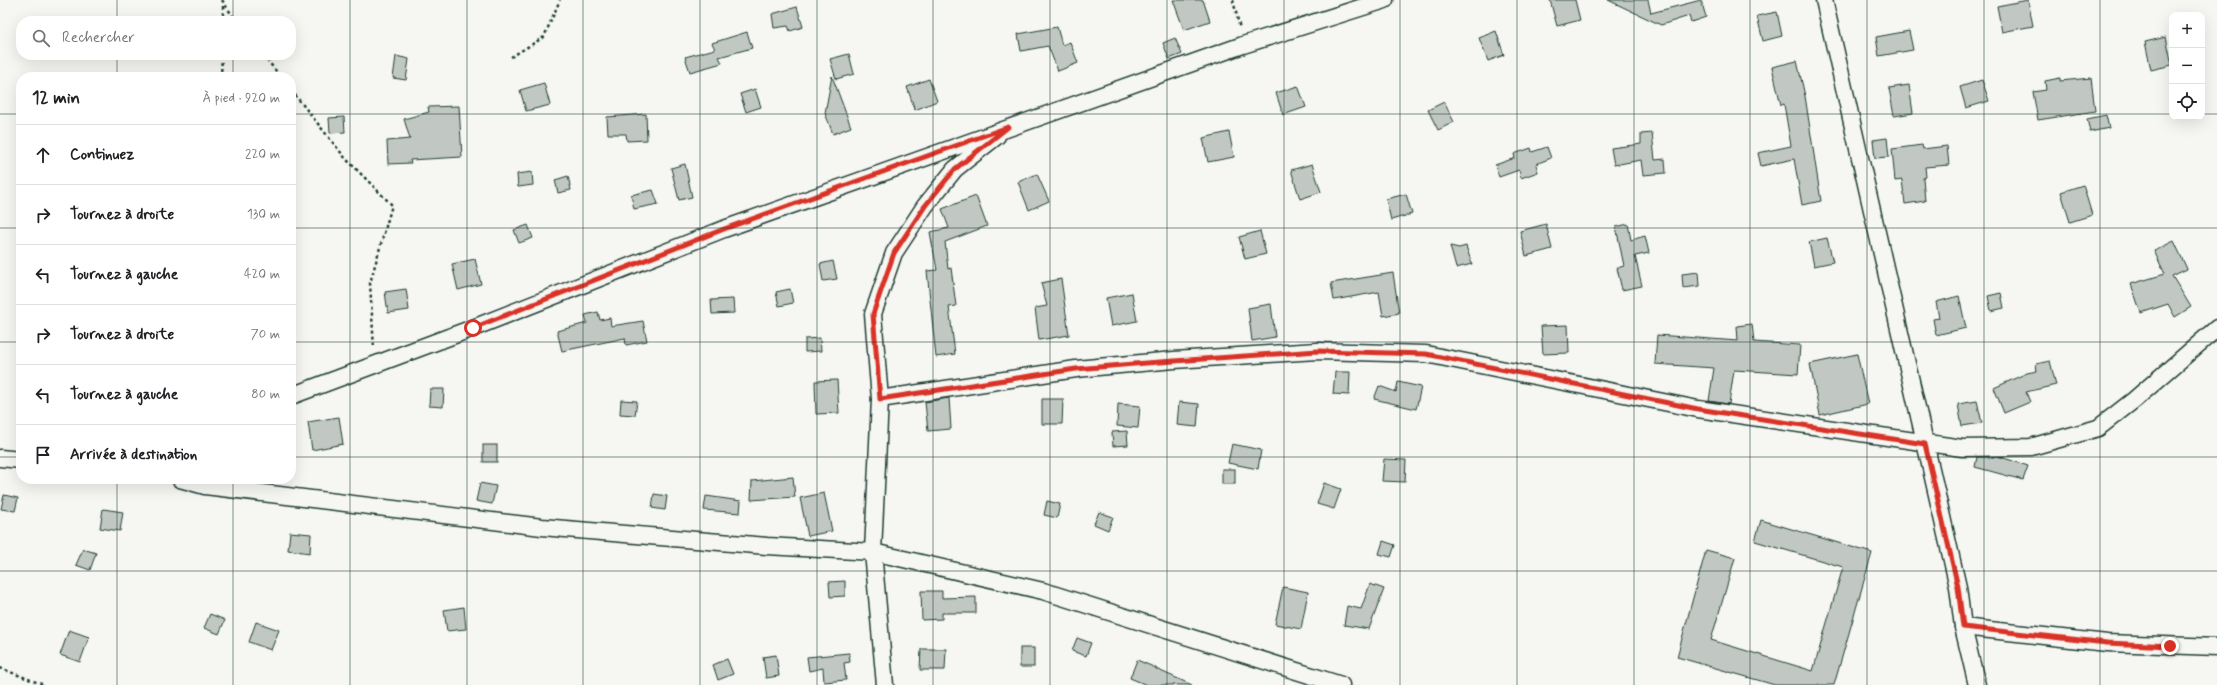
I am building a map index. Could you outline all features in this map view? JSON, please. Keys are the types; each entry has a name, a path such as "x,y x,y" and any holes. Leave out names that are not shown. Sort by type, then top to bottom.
{"street":[{"path":"296,394 473,328 724,229 1008,127 1243,45 1385,0"},
{"path":"1824,0 1958,587 1963,627 1977,685"},
{"path":"885,685 873,552 880,399 873,314 894,253 925,206 955,169 1008,127"},
{"path":"880,399 1076,369 1166,361 1318,351 1426,354 1698,409 1925,444 1962,448 2031,447 2098,428 2217,328"},
{"path":"0,458 16,460"},
{"path":"198,484 542,527 767,546 873,552 1043,591 1341,685"},
{"path":"1963,627 2107,643 2217,647"}],"path":[{"path":"222,0 223,16"},
{"path":"512,57 544,37 560,0"},
{"path":"1233,0 1243,45"},
{"path":"223,4 232,16"},
{"path":"221,72 222,60"},
{"path":"268,60 277,72"},
{"path":"296,96 346,158 392,205 370,283 375,364"},
{"path":"0,668 44,685"}],"building":[{"path":"1173,0 1203,0 1210,21 1184,30"},
{"path":"1550,0 1575,0 1580,20 1557,26"},
{"path":"1608,0 1648,0 1651,13 1701,0 1706,17 1691,22 1689,16 1661,25"},
{"path":"2028,0 2033,26 2002,32 1997,6"},
{"path":"797,7 803,27 790,31 788,26 774,28 772,14"},
{"path":"1777,12 1782,36 1763,41 1757,16"},
{"path":"1057,27 1062,45 1070,42 1078,63 1058,71 1048,46 1021,51 1018,34"},
{"path":"1496,31 1504,55 1488,61 1479,38"},
{"path":"1909,31 1913,50 1879,56 1876,37"},
{"path":"747,32 752,48 719,57 722,63 690,72 685,57 715,49 712,43"},
{"path":"2166,37 2169,51 2169,66 2151,70 2145,42"},
{"path":"1175,38 1182,54 1169,59 1163,43"},
{"path":"849,54 854,74 836,79 830,59"},
{"path":"396,56 409,59 406,80 393,78"},
{"path":"1797,61 1805,96 1821,201 1802,205 1794,159 1761,166 1758,153 1791,146 1784,104 1781,105 1772,67"},
{"path":"832,76 851,127 833,134 825,113"},
{"path":"2060,78 2060,81 2091,78 2095,111 2038,120 2033,92 2046,90 2045,81"},
{"path":"929,79 937,101 915,110 907,87"},
{"path":"1982,80 1989,101 1966,108 1960,87"},
{"path":"544,83 550,105 526,111 520,90"},
{"path":"1909,85 1913,113 1894,116 1889,88"},
{"path":"1298,86 1306,107 1283,115 1276,93"},
{"path":"755,89 761,107 746,112 740,94"},
{"path":"1444,102 1454,122 1438,130 1428,110"},
{"path":"459,106 462,157 410,160 411,163 388,164 387,141 410,139 404,119 429,112 428,107"},
{"path":"646,114 647,140 627,141 626,134 608,134 607,117"},
{"path":"2106,115 2109,128 2090,132 2087,119"},
{"path":"344,117 345,132 330,133 329,118"},
{"path":"1229,132 1234,157 1208,162 1203,138"},
{"path":"1652,133 1655,160 1665,159 1666,173 1643,175 1641,160 1614,165 1611,148 1641,144 1641,134"},
{"path":"1887,138 1889,157 1875,158 1873,140"},
{"path":"1922,145 1923,149 1947,146 1949,165 1925,167 1926,177 1923,178 1925,201 1905,204 1902,180 1895,181 1892,149"},
{"path":"1547,147 1551,158 1536,164 1538,172 1521,178 1519,170 1499,177 1495,165 1515,158 1514,154 1531,148 1532,152"},
{"path":"685,164 692,197 679,200 671,168"},
{"path":"1312,164 1321,192 1300,199 1291,170"},
{"path":"532,172 533,185 518,187 517,174"},
{"path":"1037,174 1049,201 1029,210 1018,182"},
{"path":"568,176 571,190 558,193 555,180"},
{"path":"2083,185 2092,215 2070,222 2061,192"},
{"path":"653,190 658,204 634,209 631,195"},
{"path":"1406,194 1412,214 1391,220 1386,199"},
{"path":"976,196 987,226 945,242 948,269 951,268 956,306 949,307 955,354 936,357 927,271 937,270 930,232 949,228 942,209"},
{"path":"1546,224 1552,249 1526,256 1520,231"},
{"path":"1628,224 1631,240 1645,236 1649,253 1635,256 1642,286 1622,290 1617,268 1624,266 1616,227"},
{"path":"528,225 533,238 519,243 514,230"},
{"path":"1260,231 1266,254 1245,259 1239,237"},
{"path":"1827,238 1833,262 1814,266 1809,242"},
{"path":"2174,241 2187,269 2172,276 2191,307 2175,317 2168,304 2141,313 2131,284 2165,274 2154,251"},
{"path":"1450,246 1459,248 1466,246 1472,264 1456,268"},
{"path":"475,259 481,284 458,290 452,264"},
{"path":"833,261 837,279 823,281 820,264"},
{"path":"1699,272 1700,286 1683,288 1682,274"},
{"path":"1393,273 1399,313 1383,316 1379,292 1334,300 1331,283"},
{"path":"1061,279 1069,335 1039,340 1035,308 1047,306 1041,283"},
{"path":"406,289 409,310 388,313 385,292"},
{"path":"790,289 793,303 779,306 776,292"},
{"path":"1132,293 1137,321 1111,326 1106,298"},
{"path":"2001,293 2004,308 1991,311 1988,296"},
{"path":"1959,296 1966,328 1936,335 1933,319 1939,318 1936,302"},
{"path":"733,299 734,313 712,314 711,300"},
{"path":"1271,304 1275,337 1252,341 1248,308"},
{"path":"598,312 600,320 610,318 611,326 643,321 647,341 626,345 625,338 562,351 557,331 587,323 585,315"},
{"path":"1752,324 1754,342 1800,345 1798,374 1734,370 1729,404 1709,401 1714,368 1655,364 1657,335 1738,341 1737,326"},
{"path":"1568,325 1569,353 1543,354 1541,326"},
{"path":"820,338 821,351 805,352 805,339"},
{"path":"1857,354 1868,404 1820,415 1810,364"},
{"path":"2050,361 2056,385 2026,392 2030,402 2004,413 1994,388 2027,373 2037,371 2036,364"},
{"path":"1335,372 1350,372 1349,395 1333,394"},
{"path":"837,380 839,413 816,414 815,381"},
{"path":"1398,382 1421,387 1416,409 1374,399 1379,386 1396,392"},
{"path":"430,389 444,389 443,407 429,406"},
{"path":"949,398 951,429 928,431 925,402"},
{"path":"1042,399 1063,399 1062,424 1042,424"},
{"path":"621,400 637,401 635,415 620,414"},
{"path":"1977,401 1982,423 1962,426 1958,404"},
{"path":"1179,402 1199,404 1197,427 1177,425"},
{"path":"1118,404 1140,406 1138,428 1117,426"},
{"path":"339,417 343,444 312,450 308,422"},
{"path":"1127,431 1128,445 1113,446 1112,432"},
{"path":"1232,444 1261,450 1258,469 1228,463"},
{"path":"483,445 497,445 497,462 483,462"},
{"path":"1977,457 2001,457 2028,466 2023,480 1975,467"},
{"path":"1384,459 1406,460 1405,482 1382,481"},
{"path":"1222,469 1235,469 1235,484 1222,484"},
{"path":"793,477 795,497 751,500 752,481"},
{"path":"480,483 496,486 492,504 476,501"},
{"path":"1324,483 1341,489 1334,509 1317,504"},
{"path":"824,493 832,531 808,536 800,498"},
{"path":"654,494 667,496 665,510 652,508"},
{"path":"4,495 18,498 15,511 1,509"},
{"path":"706,496 741,501 740,513 704,510"},
{"path":"1047,501 1060,504 1057,518 1044,515"},
{"path":"103,509 123,512 120,531 100,528"},
{"path":"1099,512 1113,517 1108,530 1094,524"},
{"path":"1761,520 1872,553 1834,685 1775,685 1677,657 1706,550 1735,558 1711,640 1813,671 1843,567 1755,541"},
{"path":"290,532 311,534 310,553 288,550"},
{"path":"1383,541 1395,545 1391,557 1379,554"},
{"path":"83,549 96,553 90,570 76,565"},
{"path":"845,581 845,596 830,597 829,582"},
{"path":"1370,584 1384,589 1369,629 1344,625 1347,606 1361,609"},
{"path":"1283,587 1308,592 1301,629 1275,624"},
{"path":"921,591 942,591 942,598 976,597 976,613 942,613 942,619 922,620"},
{"path":"464,607 466,629 447,631 444,610"},
{"path":"210,614 225,620 219,634 204,628"},
{"path":"256,622 279,630 271,650 249,642"},
{"path":"69,630 89,637 80,662 60,655"},
{"path":"1077,638 1091,643 1086,656 1072,651"},
{"path":"1020,648 1034,648 1034,667 1020,667"},
{"path":"921,649 946,649 945,670 920,670"},
{"path":"849,653 850,662 844,663 846,680 824,682 823,668 809,671 807,657"},
{"path":"776,655 779,676 766,678 763,657"},
{"path":"727,659 733,674 718,680 713,665"},
{"path":"1137,660 1192,685 1147,685 1130,678"}],"route":[{"path":"473,328 724,229 1008,127 955,169 925,206 894,253 873,314 880,399 1076,369 1174,360 1318,351 1426,354 1698,409 1925,444 1958,587 1963,627 2107,643 2170,646"}]}
